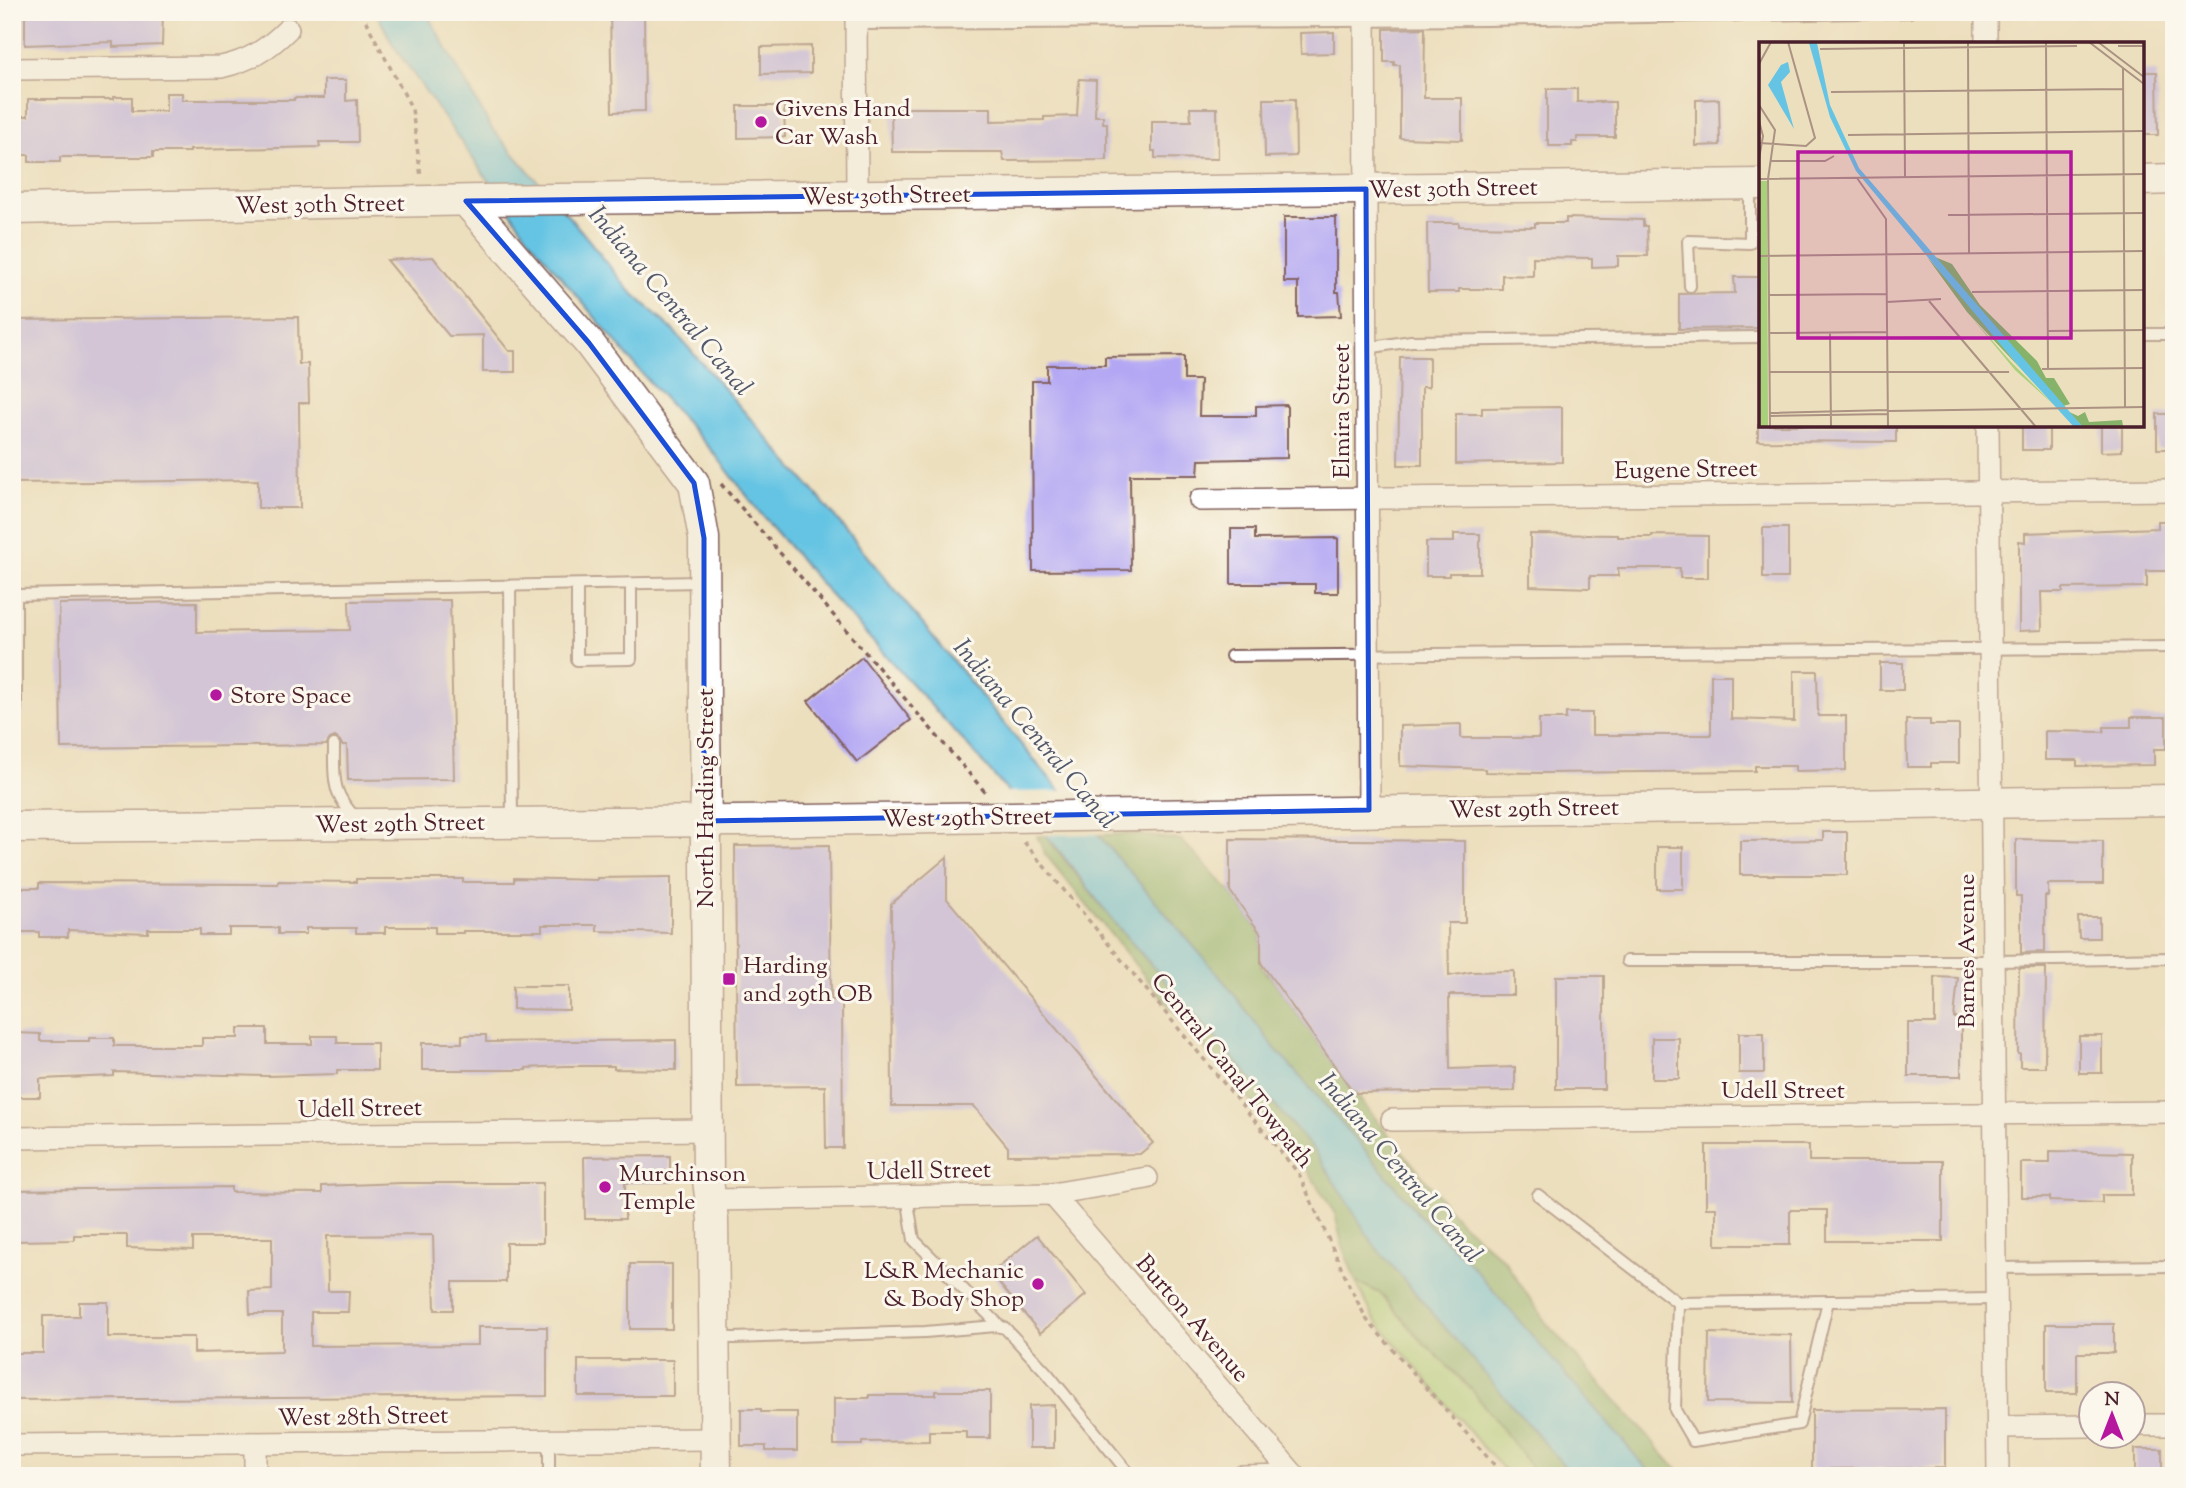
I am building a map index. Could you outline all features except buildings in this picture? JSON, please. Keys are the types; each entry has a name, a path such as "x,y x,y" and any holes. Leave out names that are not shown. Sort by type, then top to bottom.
{"main road":[{"path":"2144,180 2174,180"},
{"name":"West 30th Street","path":"12,209 858,195 1755,185"},
{"name":"North Harding Street","path":"474,201 589,343 694,483 704,538 707,1130 713,1220 716,1476"},
{"name":"West 29th Street","path":"12,827 704,821 2174,800"}],"street":[{"path":"1986,12 1986,42"},
{"name":"Elmira Street","path":"1365,16 1369,810"},
{"path":"856,18 858,195"},
{"path":"12,69 221,67 251,58 274,43 288,29"},
{"name":"Barnes Avenue","path":"1988,427 1998,1476"},
{"name":"Eugene Street","path":"1200,500 2174,490"},
{"name":"Udell Street","path":"1392,1120 2174,1112"},
{"name":"Udell Street","path":"12,1138 707,1130"},
{"name":"Udell Street","path":"710,1199 1052,1194 1147,1178"},
{"name":"Burton Avenue","path":"1052,1194 1294,1475"},
{"path":"2148,1426 2174,1425"},
{"path":"1998,1427 2078,1426"},
{"name":"West 28th Street","path":"12,1445 715,1439"},
{"path":"255,1444 255,1476"},
{"path":"1242,1476 1294,1475"}],"lane":[{"path":"856,18 1910,12"},
{"path":"1690,286 1689,241 1751,243 1755,185"},
{"path":"2144,334 2174,334"},
{"path":"1367,348 1411,341 1759,337"},
{"path":"12,713 16,710 16,595 704,582"},
{"path":"577,585 577,660 631,659 631,584"},
{"path":"510,586 512,822"},
{"path":"1231,656 2174,647"},
{"path":"334,745 338,797 361,824"},
{"path":"1627,961 2174,958"},
{"path":"1538,1195 1678,1303 1996,1299"},
{"path":"907,1196 914,1240 1005,1328 1047,1373 1131,1476"},
{"path":"1995,1268 2174,1266"},
{"path":"1678,1303 1675,1410 1693,1441 1798,1424 1828,1301"},
{"path":"715,1336 733,1338 1001,1327"},
{"path":"549,1440 549,1476"}],"path":[{"path":"361,12 412,109 421,185"},
{"name":"Central Canal Towpath","path":"1024,841 1299,1174 1367,1320 1504,1476"}],"highlighted area":[{"path":"1366,189 1369,810 704,821 704,538 694,483 589,343 466,201"}],"green space":[{"path":"1132,834 1181,840 1230,891 1261,934 1261,967 1353,1091 1458,1220 1504,1260 1547,1324 1674,1466 1687,1476 1653,1476 1466,1259 1424,1221 1277,1051 1226,984 1098,835"},
{"path":"1045,835 1118,927 1315,1151 1374,1245 1573,1476 1538,1476 1472,1390 1422,1341 1380,1293 1356,1282 1342,1245 1335,1214 1298,1155 1174,1012 1045,854 1037,836"},
{"path":"1356,1282 1380,1293 1422,1341 1472,1390 1538,1476 1510,1476 1374,1318"}],"water":[{"path":"376,12 426,12 492,129 627,288 673,330 817,495 1034,760 1226,984 1277,1051 1424,1221 1466,1259 1653,1476 1573,1476 1374,1245 1315,1151 1118,927 1058,849 835,600 761,514 714,453 645,377 531,241 393,45"}],"pier":[{"path":"1065,791 1102,834 1041,835 1003,792"}],"place":[{"name":"Givens Hand Car Wash","path":"761,122"},
{"name":"Store Space","path":"216,695"},
{"name":"Harding and 29th OB","path":"729,979"},
{"name":"Murchinson Temple","path":"605,1187"},
{"name":"L&R Mechanic & Body Shop","path":"1038,1284"}],"water label":[{"name":"Indiana Central Canal","path":"671,300"},
{"name":"Indiana Central Canal","path":"1036,733"},
{"name":"Indiana Central Canal","path":"1401,1167"}]}
